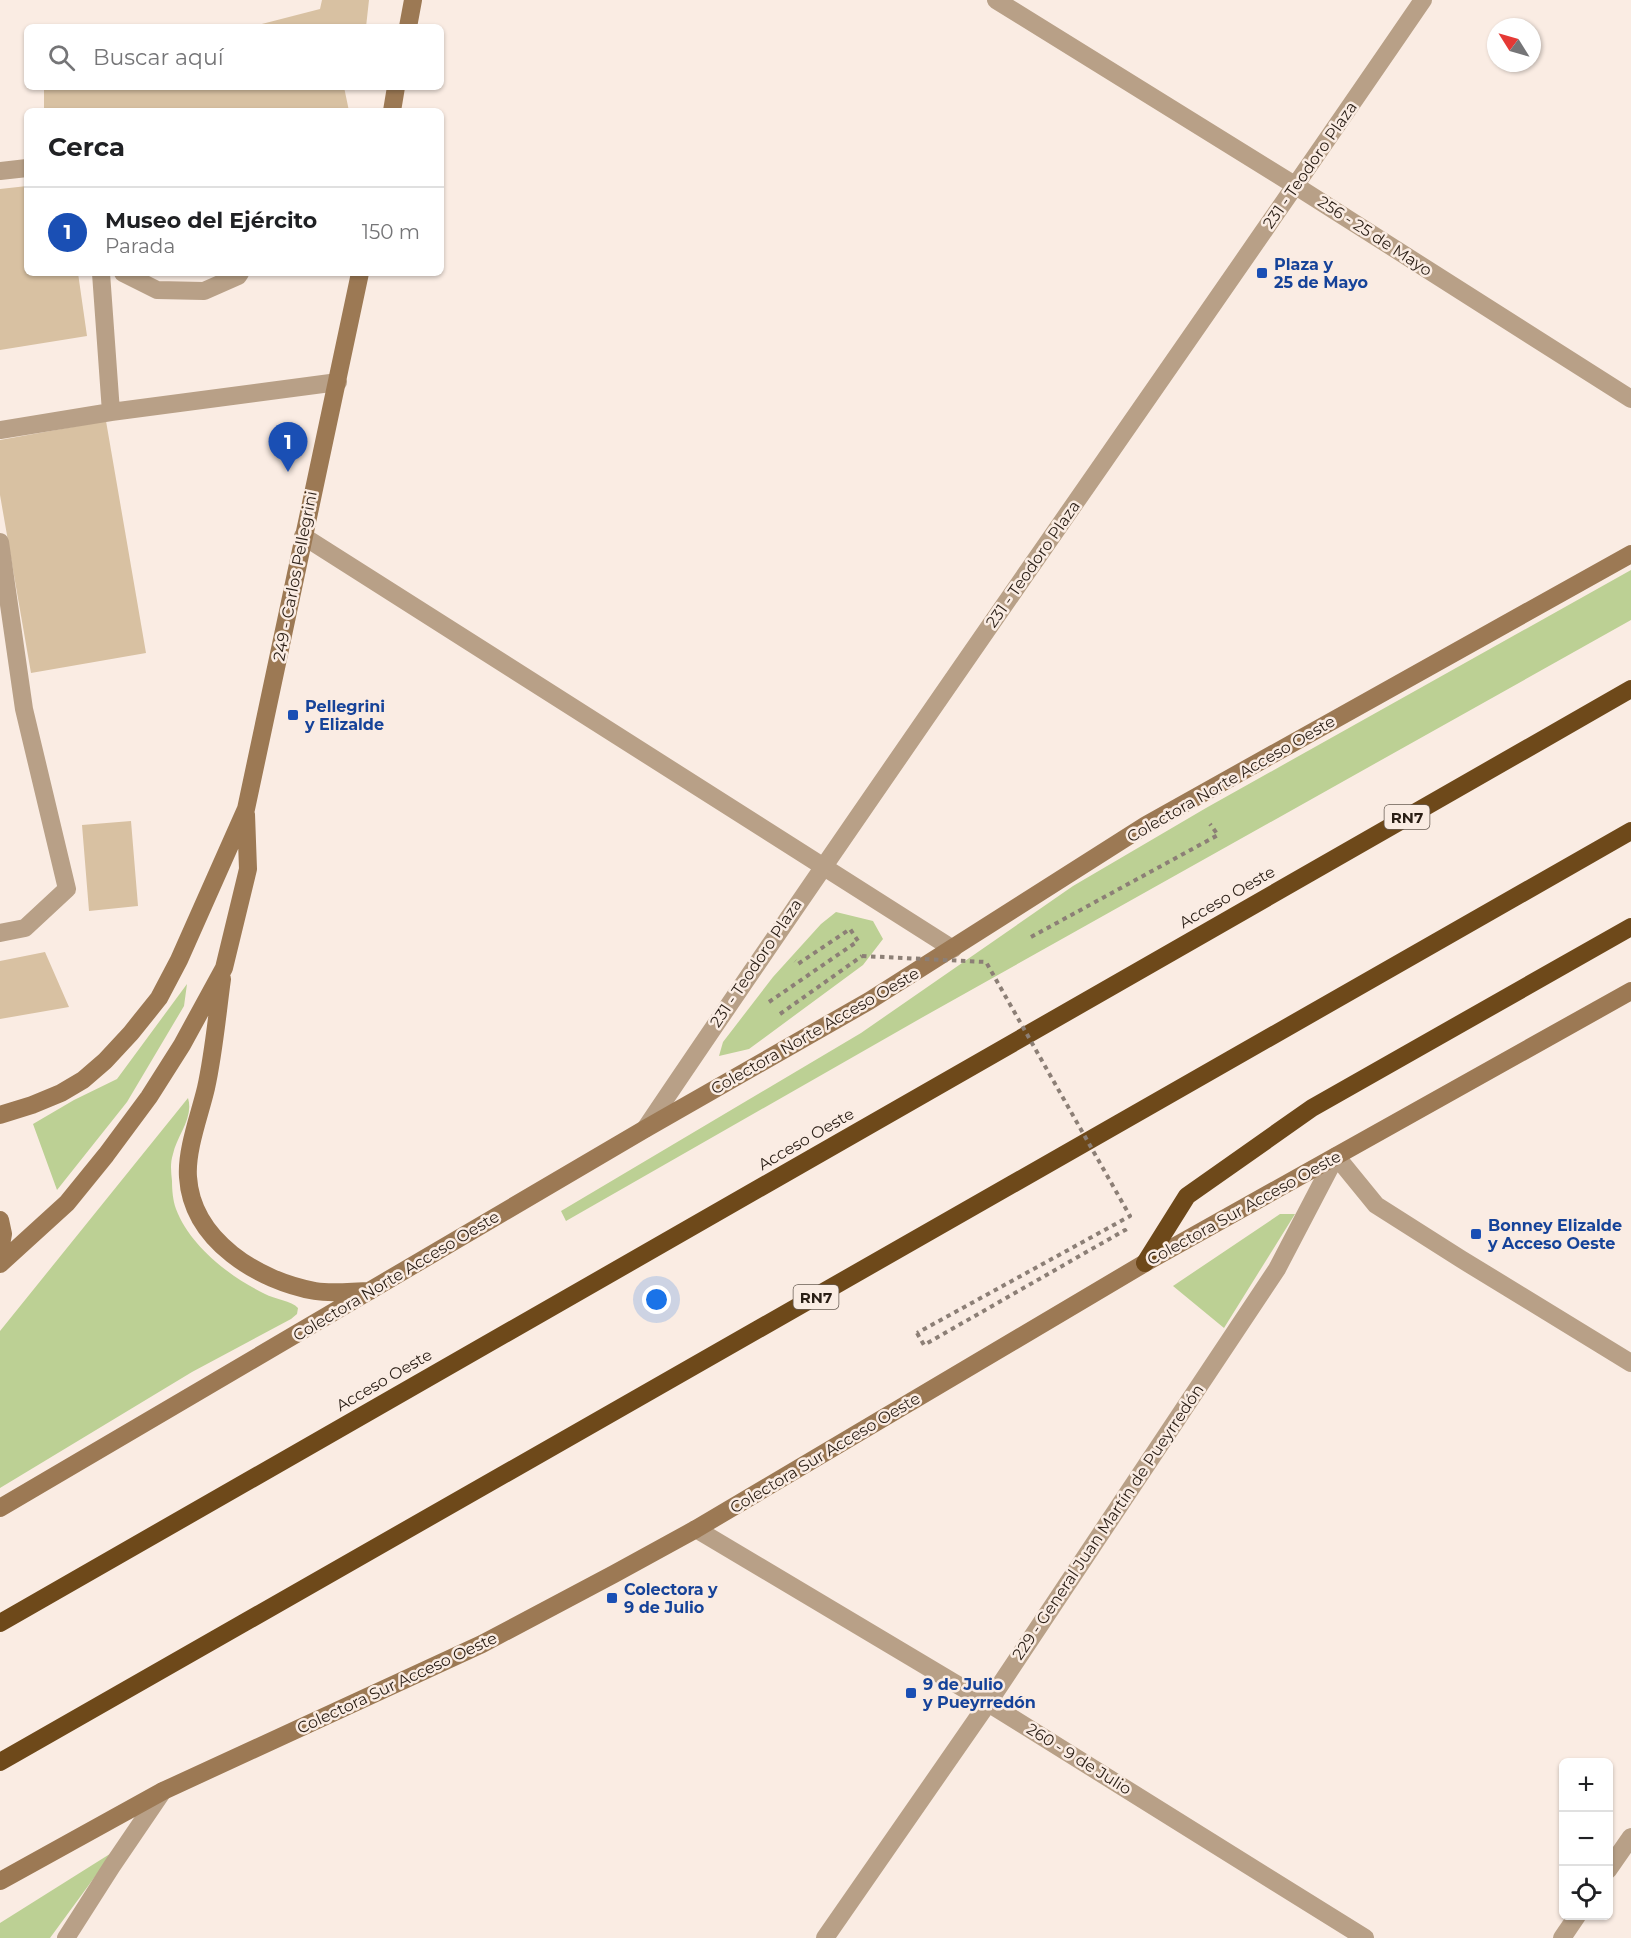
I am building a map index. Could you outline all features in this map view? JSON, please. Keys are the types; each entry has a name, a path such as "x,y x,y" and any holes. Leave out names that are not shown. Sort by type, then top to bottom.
{"highway":[{"name":"Acceso Oeste","path":"0,1623 1631,689"},
{"name":"RN7","path":"0,1762 1631,831"},
{"path":"1145,1263 1187,1196 1312,1108 1631,927"}],"street":[{"path":"409,24 413,0"},
{"name":"256 - 25 de Mayo","path":"996,0 1296,186 1631,399"},
{"name":"231 - Teodoro Plaza","path":"645,1129 823,865 1423,0"},
{"path":"392,108 396,90"},
{"path":"0,171 24,168"},
{"path":"101,276 111,412"},
{"path":"129,276 157,290 204,291 238,276"},
{"name":"249 - Carlos Pellegrini","path":"0,1115 61,1093 83,1080 105,1061 131,1033 159,998 179,960 246,809 359,276"},
{"path":"0,430 111,412 338,381"},
{"path":"303,536 953,949"},
{"path":"0,542 24,709 67,889 25,928 0,933"},
{"name":"Colectora Norte Acceso Oeste","path":"0,1508 645,1129 869,1001 1146,825 1631,554"},
{"name":"249 - Carlos Pellegrini","path":"0,1264 67,1203 106,1155 149,1097 182,1045 224,968 248,869 246,809"},
{"path":"224,968 206,1087 193,1139 188,1177 196,1212 212,1237 239,1260 277,1280 317,1291 372,1291"},
{"name":"Colectora Sur Acceso Oeste","path":"0,1881 163,1791 482,1644 696,1529 1145,1263 1631,991"},
{"path":"1336,1156 1376,1205 1631,1363"},
{"name":"229 - General Juan Martín de Pueyrredón","path":"825,1938 988,1703 1276,1269 1336,1156"},
{"path":"0,1220 3,1234 0,1250"},
{"name":"260 - 9 de Julio","path":"696,1529 988,1703 1365,1938"},
{"path":"66,1938 163,1791"},
{"path":"1611,1866 1631,1837"},
{"path":"1562,1938 1574,1920"}],"path":[{"path":"1026,940 1218,835 1208,822"},
{"path":"765,1005 858,941 850,929 798,964 769,944"},
{"path":"776,1017 862,956 986,962 996,956"},
{"path":"986,962 1130,1216 917,1333 924,1345 1125,1230 1145,1263"}],"green space":[{"path":"1631,570 1631,620 923,1017 566,1221 561,1211 861,1033 1073,886 1206,808"},
{"path":"836,912 873,921 883,939 863,965 749,1049 719,1056 723,1042 773,977 821,924"},
{"path":"187,984 184,1006 127,1102 57,1190 33,1124 117,1079"},
{"path":"188,1098 189,1113 175,1147 171,1164 173,1199 182,1223 201,1248 225,1269 265,1294 295,1306 298,1308 297,1314 192,1372 0,1488 0,1331"},
{"path":"1280,1214 1295,1214 1224,1328 1173,1286"},
{"path":"113,1852 50,1938 0,1938 0,1923"}],"building":[{"path":"322,0 369,0 366,24 262,24 320,9"},
{"path":"44,90 345,90 348,108 44,108"},
{"path":"24,186 24,276 78,276 87,336 0,350 0,189"},
{"path":"106,421 146,653 31,673 0,495 0,440"},
{"path":"131,821 138,906 89,911 82,825"},
{"path":"45,952 69,1007 0,1019 0,961"}],"place":[{"name":"Plaza y 25 de Mayo","path":"1262,273"},
{"name":"Museo del Ejército","path":"288,472"},
{"name":"Pellegrini y Elizalde","path":"293,715"},
{"name":"Bonney Elizalde y Acceso Oeste","path":"1476,1234"},
{"name":"Colectora y 9 de Julio","path":"612,1598"},
{"name":"9 de Julio y Pueyrredón","path":"911,1693"}]}
